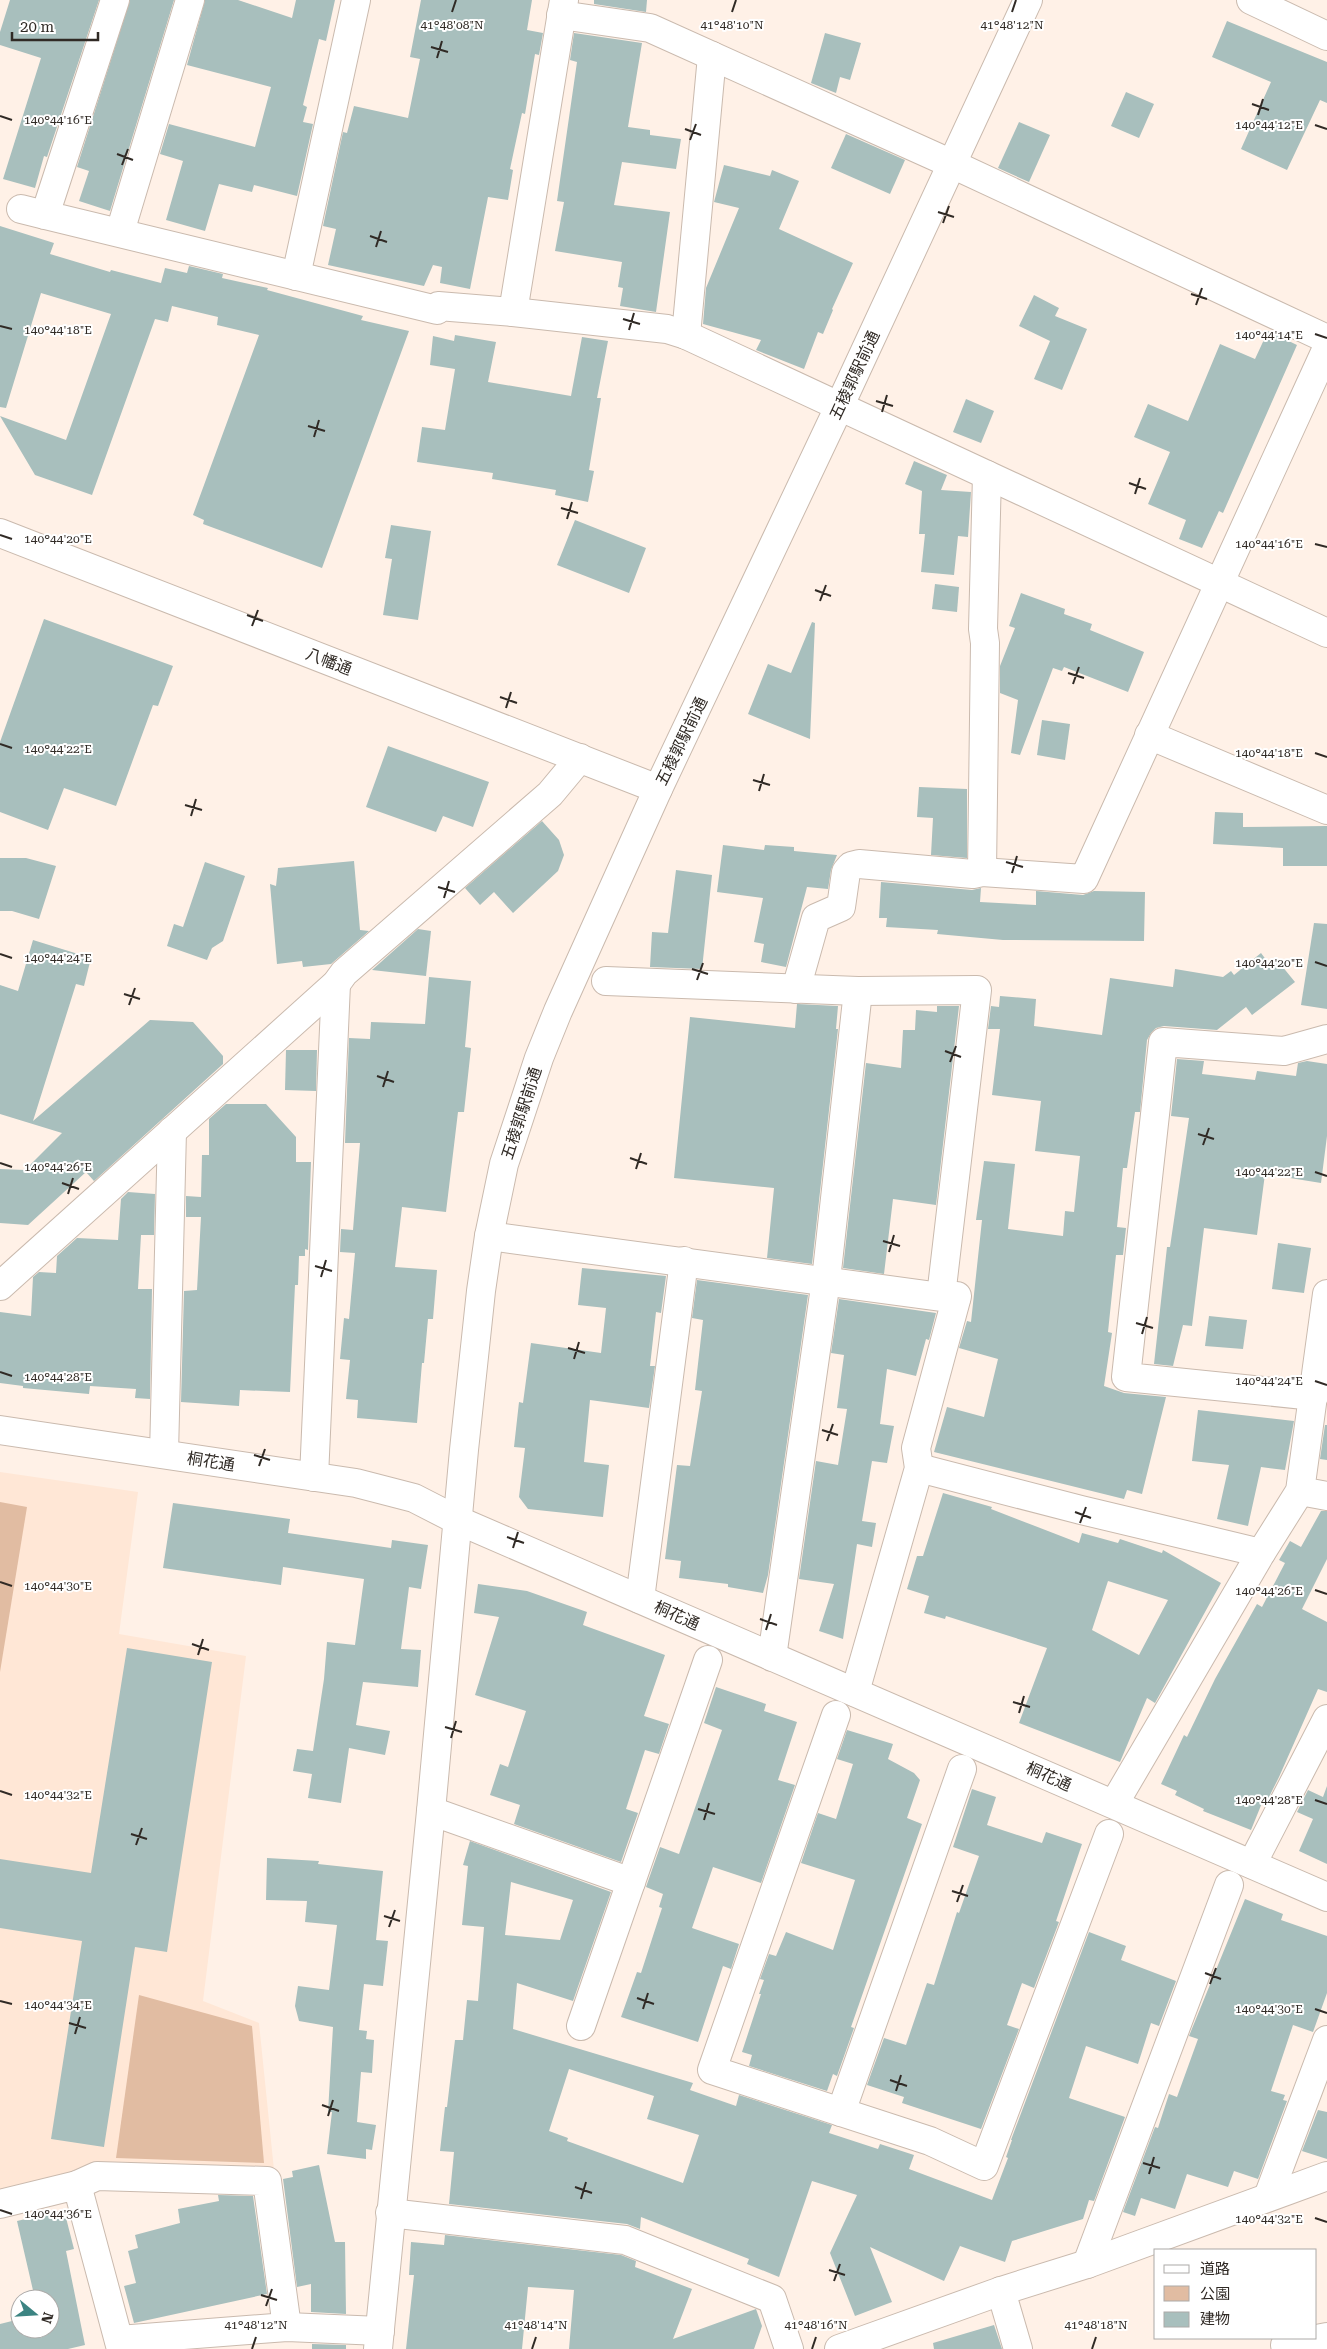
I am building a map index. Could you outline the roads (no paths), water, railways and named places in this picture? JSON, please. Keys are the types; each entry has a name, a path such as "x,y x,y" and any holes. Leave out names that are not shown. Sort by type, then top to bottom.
{"street":[{"path":"115,0 33,212 437,310 438,306 667,328 840,405 1327,633"},
{"path":"120,232 190,0"},
{"path":"296,276 356,0"},
{"name":"五稜郭駅前通","path":"379,2340 390,2213 432,1811 457,1520 481,1291 489,1236 504,1164 539,1058 558,1010 658,789 840,405 1028,0"},
{"path":"1251,0 1327,36"},
{"path":"513,312 562,8 650,28 952,164 1327,339"},
{"path":"686,335 712,56"},
{"path":"796,989 816,918 841,907 846,872 851,866 859,864 973,874 982,872 1084,879 1327,348"},
{"path":"982,872 985,643 983,629 987,475"},
{"name":"八幡通","path":"0,533 658,789"},
{"path":"1149,735 1327,810"},
{"path":"0,1286 336,984 344,972 550,794 580,758"},
{"path":"606,981 858,991 977,990 952,1297 916,1448 919,1468 855,1692"},
{"path":"314,1477 336,984"},
{"path":"772,1656 826,1280 858,991"},
{"path":"1314,1396 1126,1377 1163,1042 1284,1051 1327,1039"},
{"path":"164,1454 172,1131"},
{"path":"489,1236 952,1297"},
{"path":"640,1599 684,1261"},
{"path":"1114,1804 1261,1553 1300,1491 1327,1294"},
{"name":"桐花通","path":"0,1430 356,1483 414,1498 457,1520 1327,1897"},
{"path":"919,1468 1081,1510 1261,1553"},
{"path":"1300,1491 1327,1496"},
{"path":"581,2026 708,1660"},
{"path":"836,1715 712,2070 930,2141 984,2166 1109,1834"},
{"path":"1252,1864 1327,1719"},
{"path":"841,2112 962,1770"},
{"path":"432,1811 631,1882"},
{"path":"1087,2264 1229,1885"},
{"path":"1268,2197 1327,2040"},
{"path":"0,2204 77,2185 97,2176 267,2181 287,2327"},
{"path":"839,2349 876,2343 1001,2291 1087,2264 1327,2176"},
{"path":"77,2185 120,2345 287,2327 379,2340"},
{"path":"390,2213 625,2240 772,2299 789,2349"},
{"path":"1001,2291 1018,2349"},
{"path":"1285,2344 1315,2339"}]}
